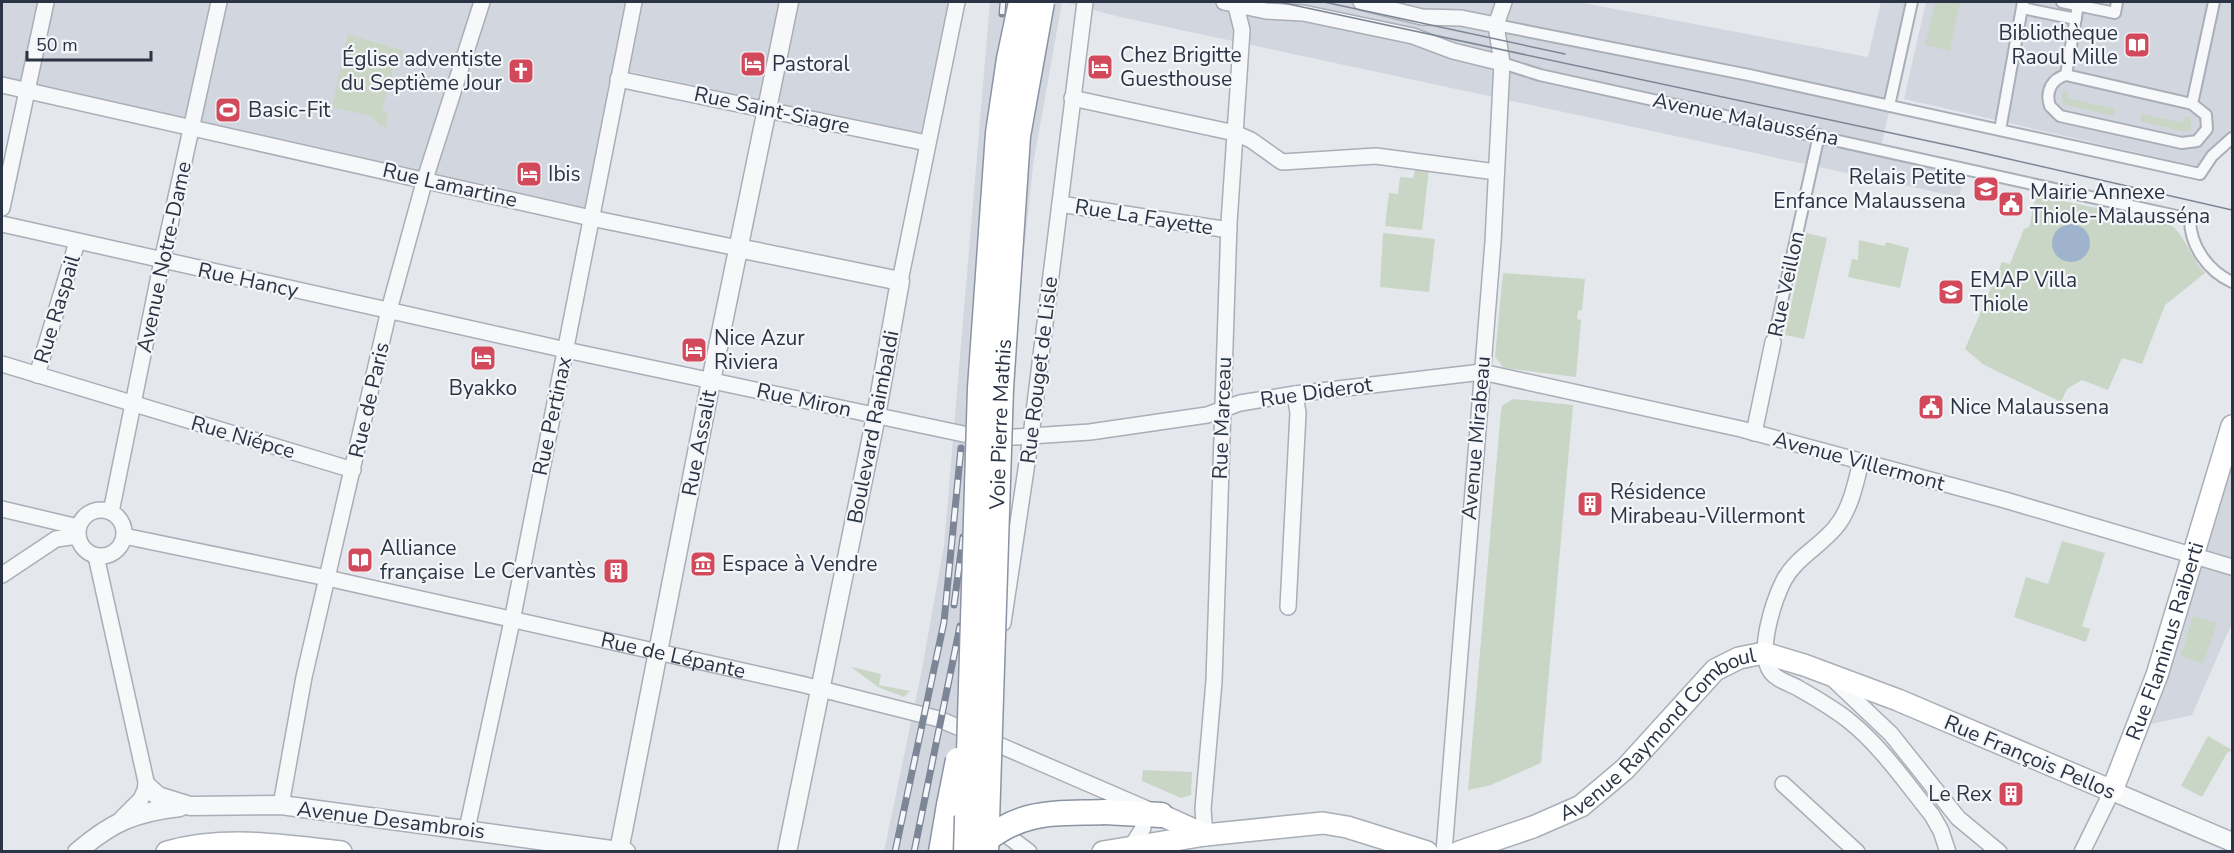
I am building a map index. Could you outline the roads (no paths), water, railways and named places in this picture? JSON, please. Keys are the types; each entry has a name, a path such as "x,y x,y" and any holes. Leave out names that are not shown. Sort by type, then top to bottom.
{"highway":[{"name":"Voie Pierre Mathis","path":"966,852 980,388 998,133 1009,59 1021,2"},
{"name":"Voie Pierre Mathis","path":"986,852 1001,388 1018,136 1042,2"},
{"path":"941,852 969,701"},
{"path":"974,852 998,829 1022,818 1104,812 1149,812"}],"main road":[{"name":"Rue Flaminus Raiberti","path":"2112,791 2157,675 2232,426"},
{"name":"Avenue Raymond Comboul","path":"1459,852 1533,827 1581,806 1625,769 1715,670 1739,658 1764,653 1827,674"},
{"name":"Rue François Pellos","path":"1827,674 1898,700 2112,791"},
{"name":"Rue de Lépante","path":"1149,812 1188,834"},
{"path":"1103,852 1188,834 1323,823 1347,827 1427,852"},
{"path":"167,852 208,843 243,843 341,852"}],"street":[{"path":"2,208 46,2"},
{"name":"Avenue Notre-Dame","path":"111,512 162,261 219,2"},
{"name":"Rue de Paris","path":"281,806 304,677 389,310 425,179 482,2"},
{"name":"Rue Pertinax","path":"467,829 512,621 634,2"},
{"name":"Rue Assalit","path":"618,851 789,2"},
{"name":"Boulevard Raimbaldi","path":"787,852 957,2"},
{"name":"Rue Rouget de Lisle","path":"983,738 1013,565 1031,436 1085,2"},
{"name":"Avenue Malausséna","path":"1231,2 1266,11 1303,13 1413,36 1453,51 1540,75 2190,219 2190,232 2195,248 2204,260 2232,282"},
{"name":"Rue Marceau","path":"1188,834 1203,809 1214,681 1229,230 1242,30 1231,2"},
{"name":"Avenue Malausséna","path":"1361,2 1422,16 1461,18 1496,25 1889,106 2200,174 2212,156 2232,138"},
{"path":"1496,25 1504,2"},
{"path":"1889,106 1912,2"},
{"path":"2062,2 2115,13 2117,2"},
{"path":"2192,104 2214,2"},
{"path":"2000,130 2023,5 2076,20"},
{"path":"2066,75 2078,5"},
{"name":"Avenue Mirabeau","path":"1444,852 1493,242 1502,63 1496,25"},
{"path":"2066,75 2192,104 2200,108 2207,120 2204,135 2190,143 2060,116 2050,106 2048,96 2055,80 2066,75"},
{"name":"Rue Saint-Siagre","path":"618,79 767,108 927,143"},
{"name":"Rue Lamartine","path":"2,85 591,218 900,281"},
{"path":"1072,98 1235,133 1251,140 1282,162 1376,156 1496,172"},
{"name":"Rue Veillon","path":"1754,432 1819,135"},
{"name":"Rue La Fayette","path":"1060,204 1229,230"},
{"name":"Rue Hancy","path":"2,224 389,310"},
{"name":"Rue Raspail","path":"37,375 77,242"},
{"name":"Rue Miron","path":"389,310 972,436"},
{"name":"Rue Niépce","path":"2,364 353,470"},
{"name":"Rue Diderot","path":"972,436 1031,436 1090,432 1207,415 1240,403 1294,394 1482,372"},
{"name":"Avenue Villermont","path":"1482,372 1754,432 2232,567"},
{"path":"1288,607 1298,414 1294,394"},
{"path":"1861,461 1845,513 1837,527 1797,562 1785,579 1776,598 1764,653 1770,671 1778,678 1832,708 1877,747 1932,815 1941,831 1948,852"},
{"path":"2,509 78,531"},
{"path":"95,510 111,512 122,522 124,536 117,550 111,554 96,556 83,549 78,531 82,519 95,510"},
{"path":"2,574 56,539 78,531"},
{"name":"Rue de Lépante","path":"124,536 327,578 659,652 939,719 1149,812"},
{"path":"96,556 147,786"},
{"name":"Avenue Raymond Comboul","path":"1827,674 1891,734 1958,818 1999,852"},
{"path":"974,852 983,738"},
{"path":"983,738 995,818 1008,836 1029,852"},
{"path":"1783,783 1857,852"},
{"name":"Avenue Desambrois","path":"77,852 134,808 147,786 158,796 190,806"},
{"name":"Rue François Pellos","path":"2112,791 2232,842"},
{"name":"Rue Flaminus Raiberti","path":"2082,852 2112,791"},
{"name":"Avenue Desambrois","path":"118,821 150,810 190,806 281,806 626,852"},
{"path":"1131,847 1143,828 1149,812"}],"water":[{"path":"2071,224 2084,230 2090,243 2084,256 2071,262 2058,256 2052,243 2058,230"}],"tram line":[{"path":"1279,2 1961,148 2232,210"},
{"path":"1324,2 1565,54"}],"railway":[{"path":"1002,14 1003,2"},
{"path":"895,852 944,622 961,448"},
{"path":"954,605 963,537"},
{"path":"914,852 960,626"}],"place":[{"name":"Bibliothèque Raoul Mille","path":"2137,45"},
{"name":"Pastoral","path":"753,64"},
{"name":"Chez Brigitte Guesthouse","path":"1100,67"},
{"name":"Église adventiste du Septième Jour","path":"521,71"},
{"name":"Basic-Fit","path":"228,110"},
{"name":"Ibis","path":"529,174"},
{"name":"Relais Petite Enfance Malaussena","path":"1986,189"},
{"name":"Mairie Annexe Thiole-Malausséna","path":"2011,204"},
{"name":"EMAP Villa Thiole","path":"1951,292"},
{"name":"Nice Azur Riviera","path":"694,350"},
{"name":"Byakko","path":"483,358"},
{"name":"Nice Malaussena","path":"1931,407"},
{"name":"Résidence Mirabeau-Villermont","path":"1590,504"},
{"name":"Alliance française","path":"360,560"},
{"name":"Espace à Vendre","path":"703,564"},
{"name":"Le Cervantès","path":"616,571"},
{"name":"Le Rex","path":"2011,794"}]}
